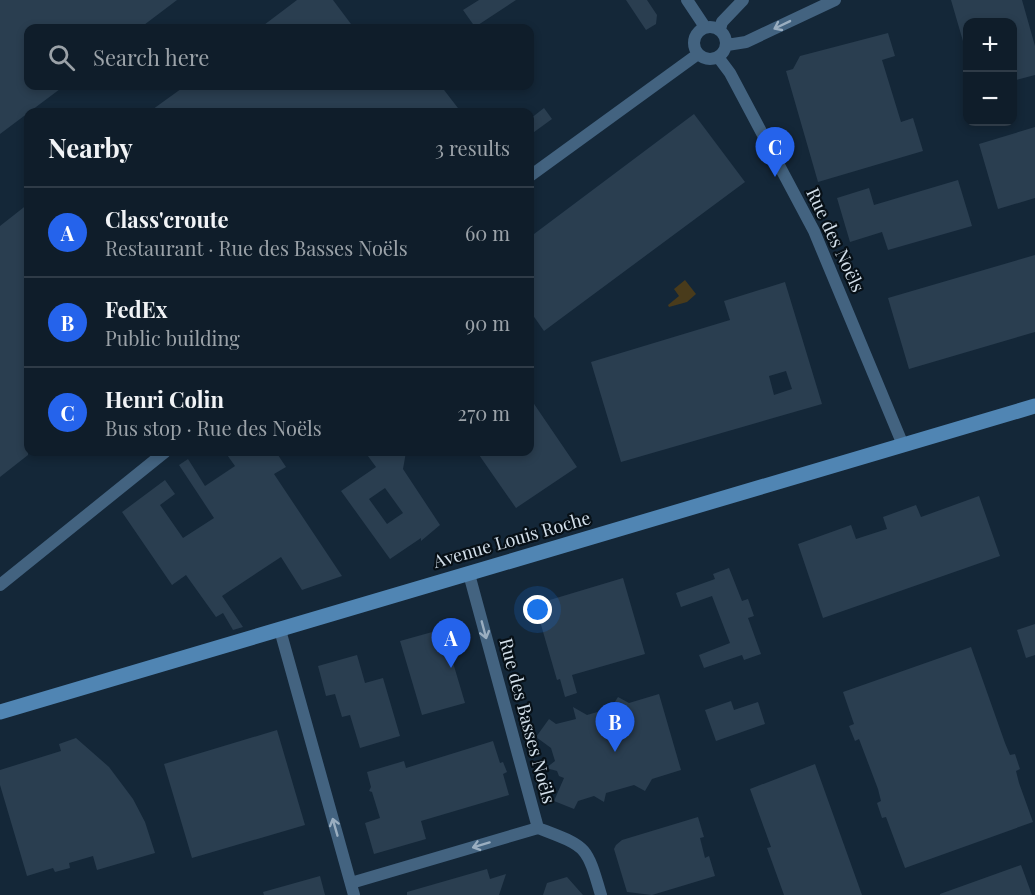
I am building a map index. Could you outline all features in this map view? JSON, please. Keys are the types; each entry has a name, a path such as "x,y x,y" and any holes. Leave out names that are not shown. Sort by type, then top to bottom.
{"main road":[{"name":"Avenue Louis Roche","path":"0,712 1035,406"}],"street":[{"path":"687,0 705,27 720,29 727,45"},
{"path":"720,29 722,22 742,0"},
{"path":"705,27 694,39 698,54 707,59 718,57 727,45 746,42 835,0"},
{"path":"534,173 698,54"},
{"name":"Rue des Noëls","path":"718,57 730,74 814,231 903,445"},
{"path":"0,585 160,456"},
{"name":"Rue des Basses Noëls","path":"280,630 353,889 538,828 469,574"},
{"path":"538,828 572,841 590,856 601,895"}],"shaded area":[{"path":"685,280 696,294 687,302 669,307 668,305 679,296 674,289"}],"building":[{"path":"0,0 177,0 145,24 24,24 24,90 59,90 35,108 24,108 24,116 0,134"},
{"path":"297,0 333,0 351,24 265,24"},
{"path":"479,0 516,0 480,24 473,24 463,10"},
{"path":"626,0 647,0 657,15 656,24 646,30"},
{"path":"951,0 1022,0 1035,46 1035,75 1017,80 1017,18 963,18 963,41"},
{"path":"888,33 895,56 882,60 901,122 913,118 923,151 818,182 786,71 793,69 800,56"},
{"path":"179,90 444,90 458,108 155,108"},
{"path":"544,108 552,119 534,132 534,116"},
{"path":"694,114 745,182 544,331 534,317 534,234"},
{"path":"1035,127 1035,198 998,209 979,144"},
{"path":"958,180 972,226 888,250 882,232 850,242 837,198 869,188 874,205"},
{"path":"24,207 24,456 27,456 0,477 0,226"},
{"path":"1035,255 1035,332 909,369 888,298"},
{"path":"785,282 822,404 621,462 591,362 730,320 724,301","holes":["786,371 792,389 774,395 769,376"]},
{"path":"534,404 577,467 516,508 480,456 534,456"},
{"path":"228,456 279,456 286,467 274,474 342,576 302,590 281,557 222,596 243,627 233,630 223,613 216,617 186,575 172,585 122,512 165,480 175,494 160,505 183,538 214,518 179,465 188,459 205,486 235,466"},
{"path":"368,456 405,456 403,469 440,525 421,541 421,538 390,559 341,491 376,467","holes":["385,488 403,513 387,524 369,499"]},
{"path":"979,496 1000,556 823,618 798,544 851,525 856,539 887,529 883,517 916,505 921,517"},
{"path":"729,568 742,601 748,599 754,616 748,618 761,654 744,660 742,655 704,668 699,655 730,643 712,596 681,607 676,593 715,579 713,574"},
{"path":"623,578 645,654 572,675 577,693 565,697 560,679 557,680 537,611 543,602"},
{"path":"1035,624 1035,655 1026,658 1017,630"},
{"path":"443,629 465,703 422,715 400,641"},
{"path":"971,647 1005,743 1010,755 1015,754 1020,769 1016,771 1019,783 1033,822 905,868 886,817 882,818 877,803 881,801 878,789 859,739 855,741 849,726 854,724 843,692"},
{"path":"357,655 365,683 383,678 400,736 360,748 350,715 342,717 335,694 326,696 318,666"},
{"path":"659,694 681,770 652,779 645,791 634,785 606,793 604,802 594,796 578,801 574,809 554,801 564,778 559,776 557,771 546,768 555,761 551,748 536,737 549,719 556,724 576,719 573,707 587,715 611,708 618,697 629,703"},
{"path":"731,701 734,710 758,702 765,724 716,741 705,710"},
{"path":"277,730 305,825 192,858 164,764"},
{"path":"76,738 109,767 133,799 145,822 155,853 97,870 93,856 69,863 70,868 55,872 53,868 27,876 0,785 0,770 61,751 59,744"},
{"path":"493,741 500,763 503,762 507,772 503,774 509,795 421,821 426,839 374,854 365,823 380,818 372,792 369,791 371,787 367,772 404,761 406,768"},
{"path":"815,764 862,895 784,895 767,848 771,847 750,789"},
{"path":"698,817 704,837 700,838 705,858 709,856 715,876 652,895 627,892 614,849 616,845 622,840"},
{"path":"1021,865 1032,895 940,895 940,894"},
{"path":"487,869 490,879 506,874 499,895 407,895 407,892"},
{"path":"320,876 325,895 264,895 263,892"},
{"path":"567,877 583,895 543,895 547,883"}],"place":[{"name":"Henri Colin","path":"775,177"},
{"name":"Class'croute","path":"451,668"},
{"name":"FedEx","path":"615,752"}]}
